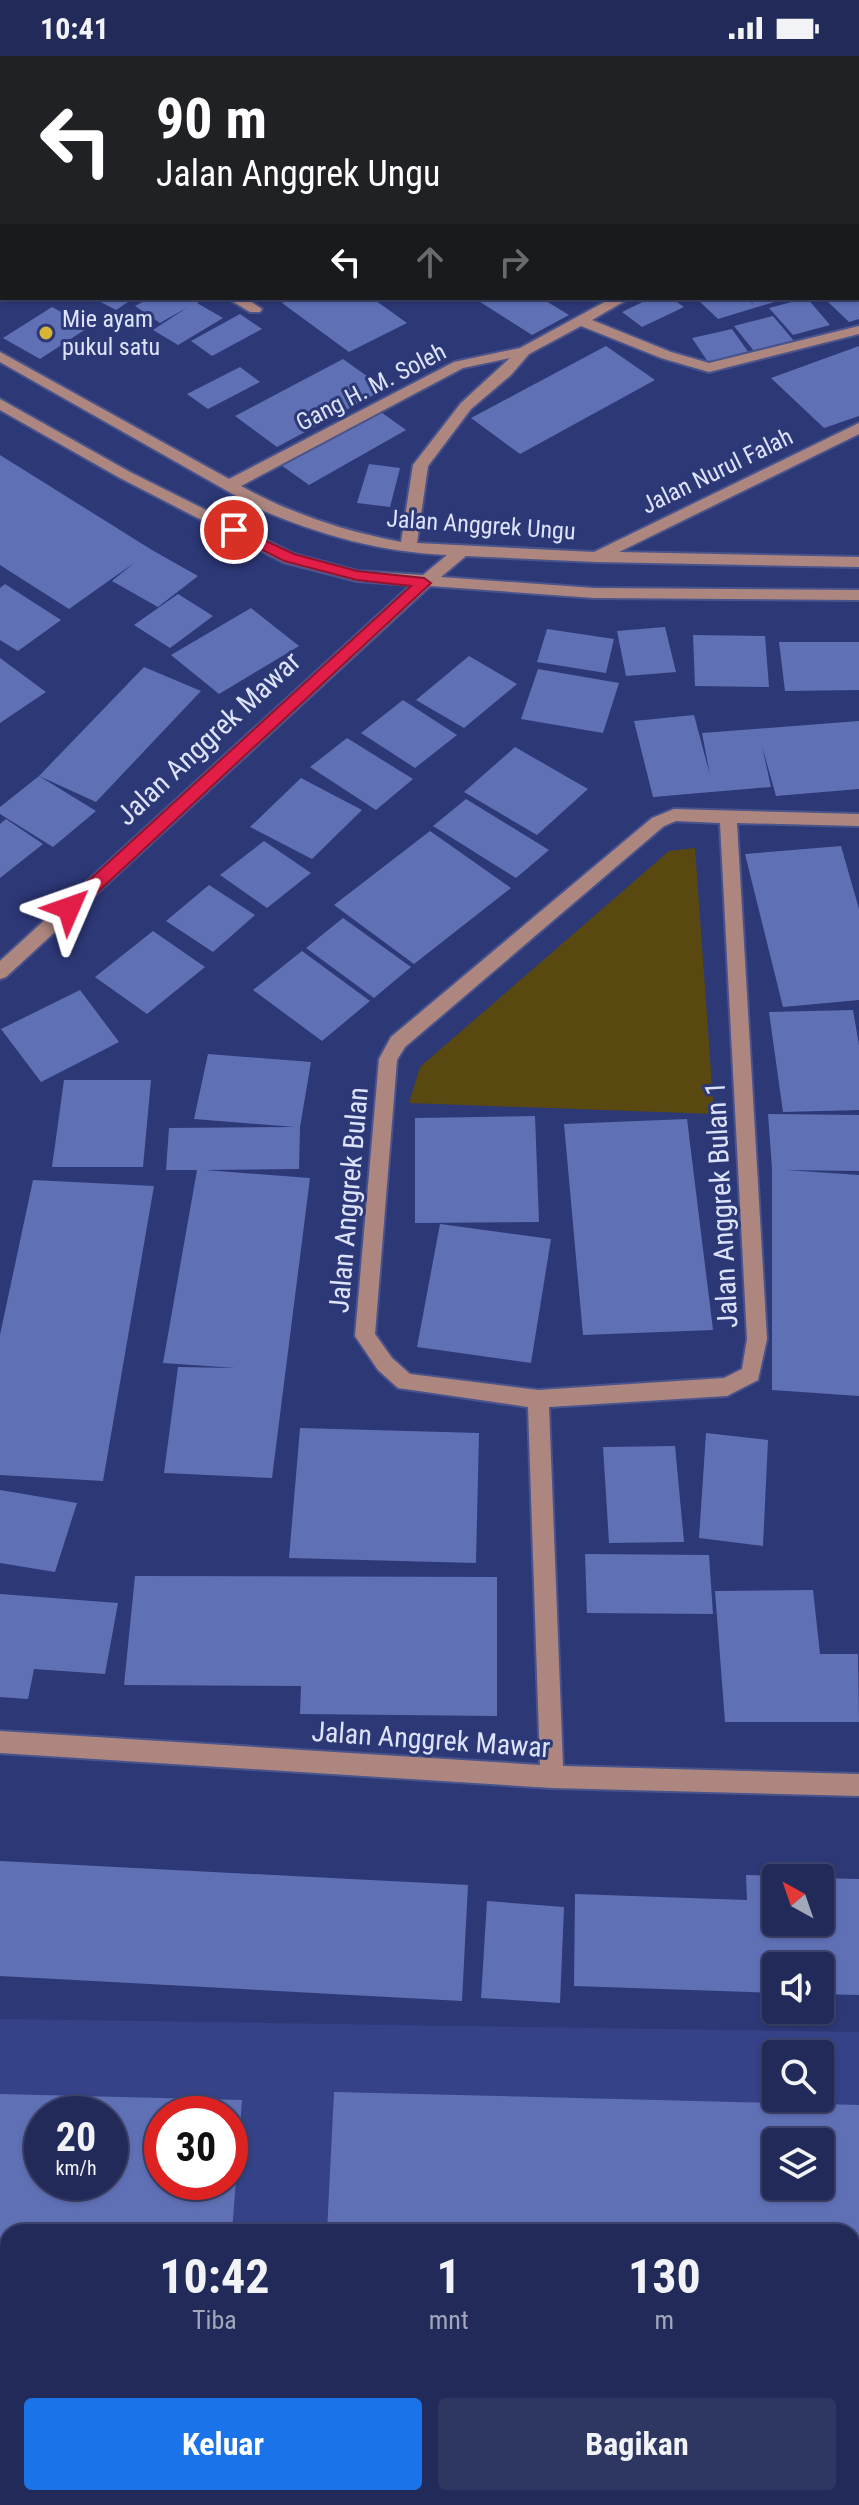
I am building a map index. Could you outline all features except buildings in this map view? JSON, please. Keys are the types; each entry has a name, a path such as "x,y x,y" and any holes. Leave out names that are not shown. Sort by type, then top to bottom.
{"street":[{"path":"238,300 255,309"},
{"name":"Gang H. M. Soleh","path":"230,485 459,365 524,351 619,300"},
{"path":"579,320 666,355 709,368 859,330"},
{"path":"408,548 421,465 466,406 506,372 524,351"},
{"name":"Jalan Anggrek Ungu","path":"0,356 264,505 309,524 355,538 408,548 461,552 859,562"},
{"path":"0,404 125,475 289,558 357,576 594,593 859,595"},
{"name":"Jalan Nurul Falah","path":"596,557 859,428"},
{"name":"Jalan Anggrek Mawar","path":"0,972 461,552"},
{"name":"Jalan Anggrek Bulan","path":"538,1399 405,1382 385,1364 365,1336 388,1059 398,1042 645,831 674,815 859,820"},
{"name":"Jalan Anggrek Bulan 1","path":"538,1399 727,1387 751,1374 757,1339 728,816"},
{"path":"538,1399 552,1777"},
{"name":"Jalan Anggrek Mawar","path":"0,1742 552,1777 859,1785"}],"shaded area":[{"path":"695,848 714,1114 409,1103 420,1067 669,851"},
{"path":"0,2019 859,2032 859,2224 0,2224"}],"place":[{"name":"Mie ayam pukul satu","path":"46,333"}],"route":[{"path":"69,908 424,583 357,576 289,558 234,530"}]}
